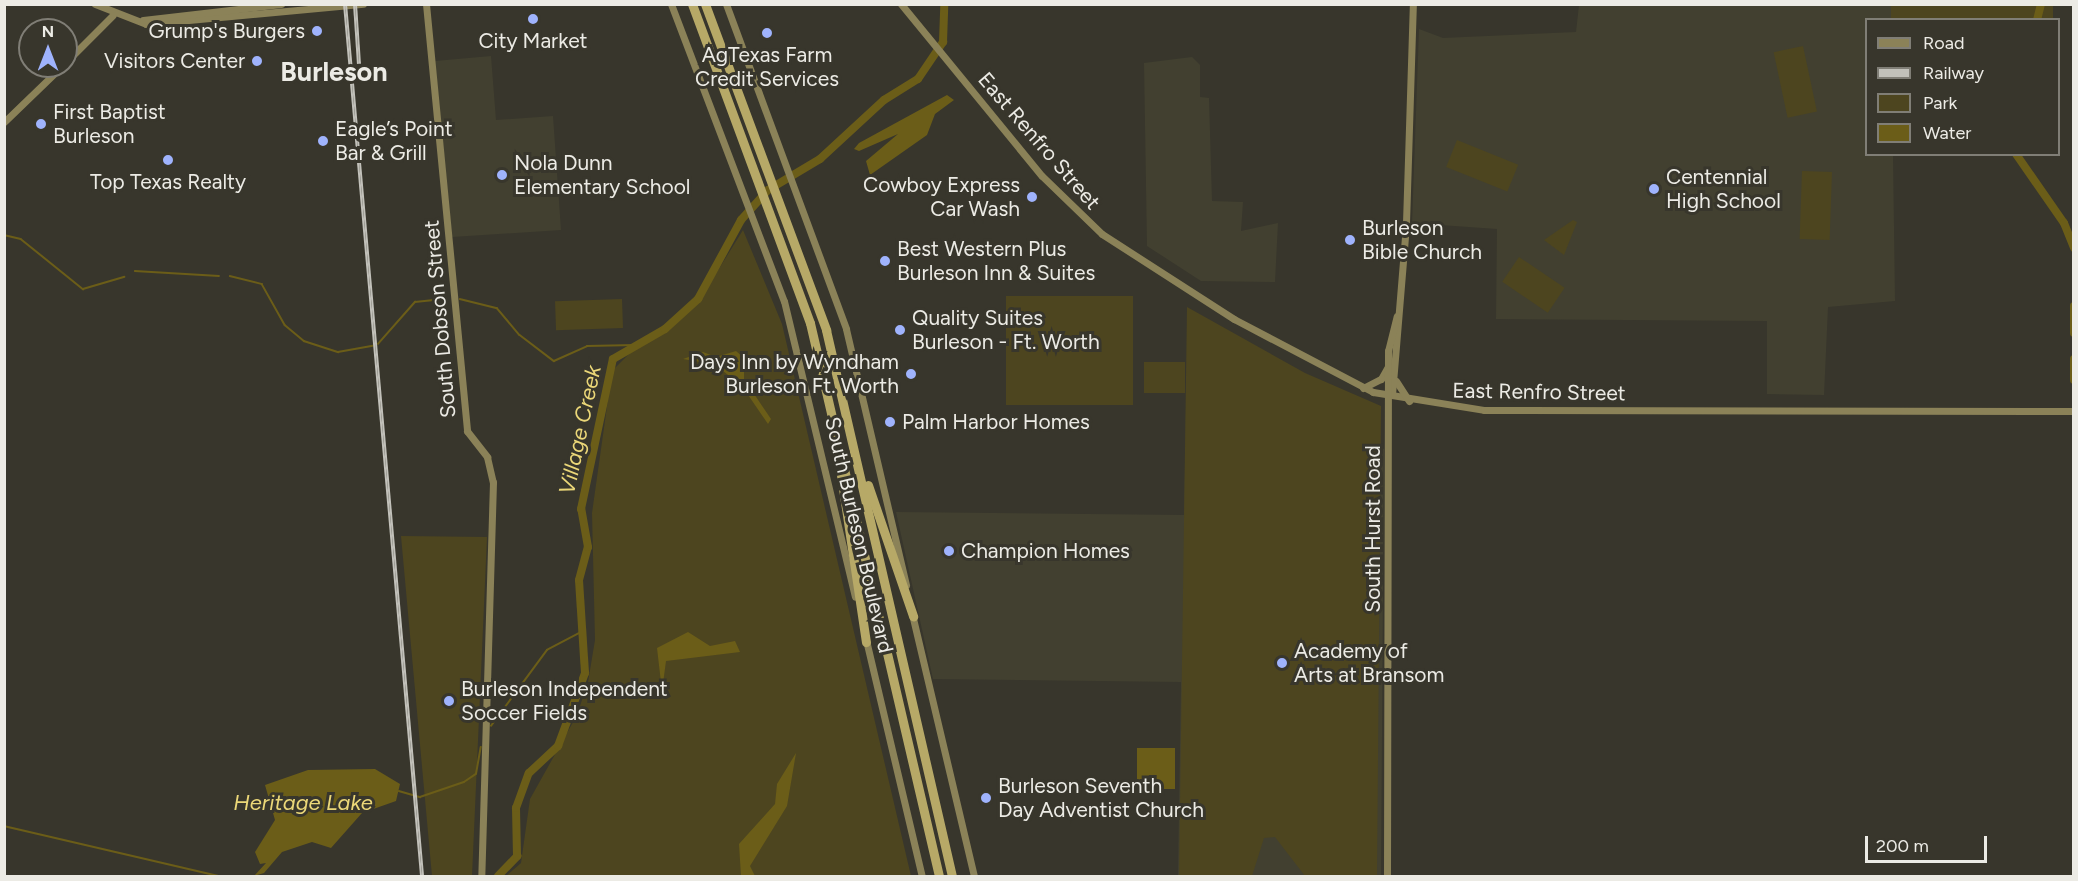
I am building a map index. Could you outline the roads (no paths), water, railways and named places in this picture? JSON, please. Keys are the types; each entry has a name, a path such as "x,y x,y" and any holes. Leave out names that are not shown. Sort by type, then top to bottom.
{"highway":[{"path":"692,4 805,307 834,422 939,876"},
{"path":"705,4 785,211 826,330 952,876"},
{"path":"834,422 866,642"},
{"path":"849,423 913,616"}],"main road":[{"path":"95,4 113,15 143,20 363,4"},
{"path":"143,20 281,4"},
{"name":"South Dobson Street","path":"426,4 467,430 487,457 493,482 481,876"},
{"name":"South Burleson Boulevard","path":"671,4 759,234 798,344 922,876"},
{"name":"South Burleson Boulevard","path":"726,4 846,329 974,876"},
{"name":"East Renfro Street","path":"901,4 1072,210 1102,234 1234,319 1363,388 1391,398 1484,410 2072,411"},
{"name":"South Hurst Road","path":"1391,398 1395,375 1413,4"},
{"path":"78,50 113,15"},
{"path":"4,122 50,78"},
{"name":"South Hurst Road","path":"1387,876 1391,398 1388,362 1397,316"},
{"path":"1363,388 1381,379 1388,362"},
{"path":"1395,375 1409,401"}],"water":[{"path":"947,95 954,100 935,114 927,135 870,175 866,161 898,134 859,151 854,149 859,143"},
{"path":"736,351 744,358 744,379 771,419 768,424 742,386 723,371 717,373 712,364 683,359 703,352 716,357"},
{"path":"688,632 710,646 735,641 740,652 666,661 662,691 657,648"},
{"path":"1137,748 1175,748 1175,789 1137,789"},
{"path":"796,753 787,806 750,866 755,876 741,876 739,844 775,804 777,784"},
{"name":"Heritage Lake","path":"375,769 400,784 396,801 362,813 331,848 312,842 282,852 264,873 254,876 266,863 260,864 255,852 275,820 265,785 308,770"}],"waterway":[{"name":"Village Creek","path":"498,876 517,856 516,808 529,773 558,746 585,673 579,580 588,547 581,509 613,359 665,329 698,299 741,220 768,190 820,159 884,100 918,79 943,42 944,4"},
{"path":"2038,18 2041,4"},
{"path":"2017,156 2064,223 2074,248"},
{"path":"4,235 21,239 83,289 124,277"},
{"path":"135,271 219,276"},
{"path":"230,276 262,284 285,325 304,341 338,352 372,346"},
{"path":"378,344 415,302 446,299"},
{"path":"460,299 497,308 520,335 554,361 587,346 635,345"},
{"path":"2074,306 2074,333"},
{"path":"2074,359 2074,380"},
{"path":"491,726 547,650 583,631"},
{"path":"399,791 420,797 464,782 476,774 481,747"},
{"path":"4,826 219,876"}],"railway":[{"path":"345,4 422,876"},
{"path":"355,4 359,64"}],"place":[{"name":"City Market","path":"533,19"},
{"name":"Grump's Burgers","path":"317,31"},
{"name":"AgTexas Farm Credit Services","path":"767,33"},
{"name":"Visitors Center","path":"257,61"},
{"name":"First Baptist Burleson","path":"41,124"},
{"name":"Eagle’s Point Bar & Grill","path":"323,141"},
{"name":"Top Texas Realty","path":"168,160"},
{"name":"Nola Dunn Elementary School","path":"502,175"},
{"name":"Centennial High School","path":"1654,189"},
{"name":"Cowboy Express Car Wash","path":"1032,197"},
{"name":"Burleson Bible Church","path":"1350,240"},
{"name":"Best Western Plus Burleson Inn & Suites","path":"885,261"},
{"name":"Quality Suites Burleson - Ft. Worth","path":"900,330"},
{"name":"Days Inn by Wyndham Burleson Ft. Worth","path":"911,374"},
{"name":"Palm Harbor Homes","path":"890,422"},
{"name":"Champion Homes","path":"949,551"},
{"name":"Academy of Arts at Bransom","path":"1282,663"},
{"name":"Burleson Independent Soccer Fields","path":"449,701"},
{"name":"Burleson Seventh Day Adventist Church","path":"986,798"}],"district":[{"name":"Burleson","path":"334,72"}]}
